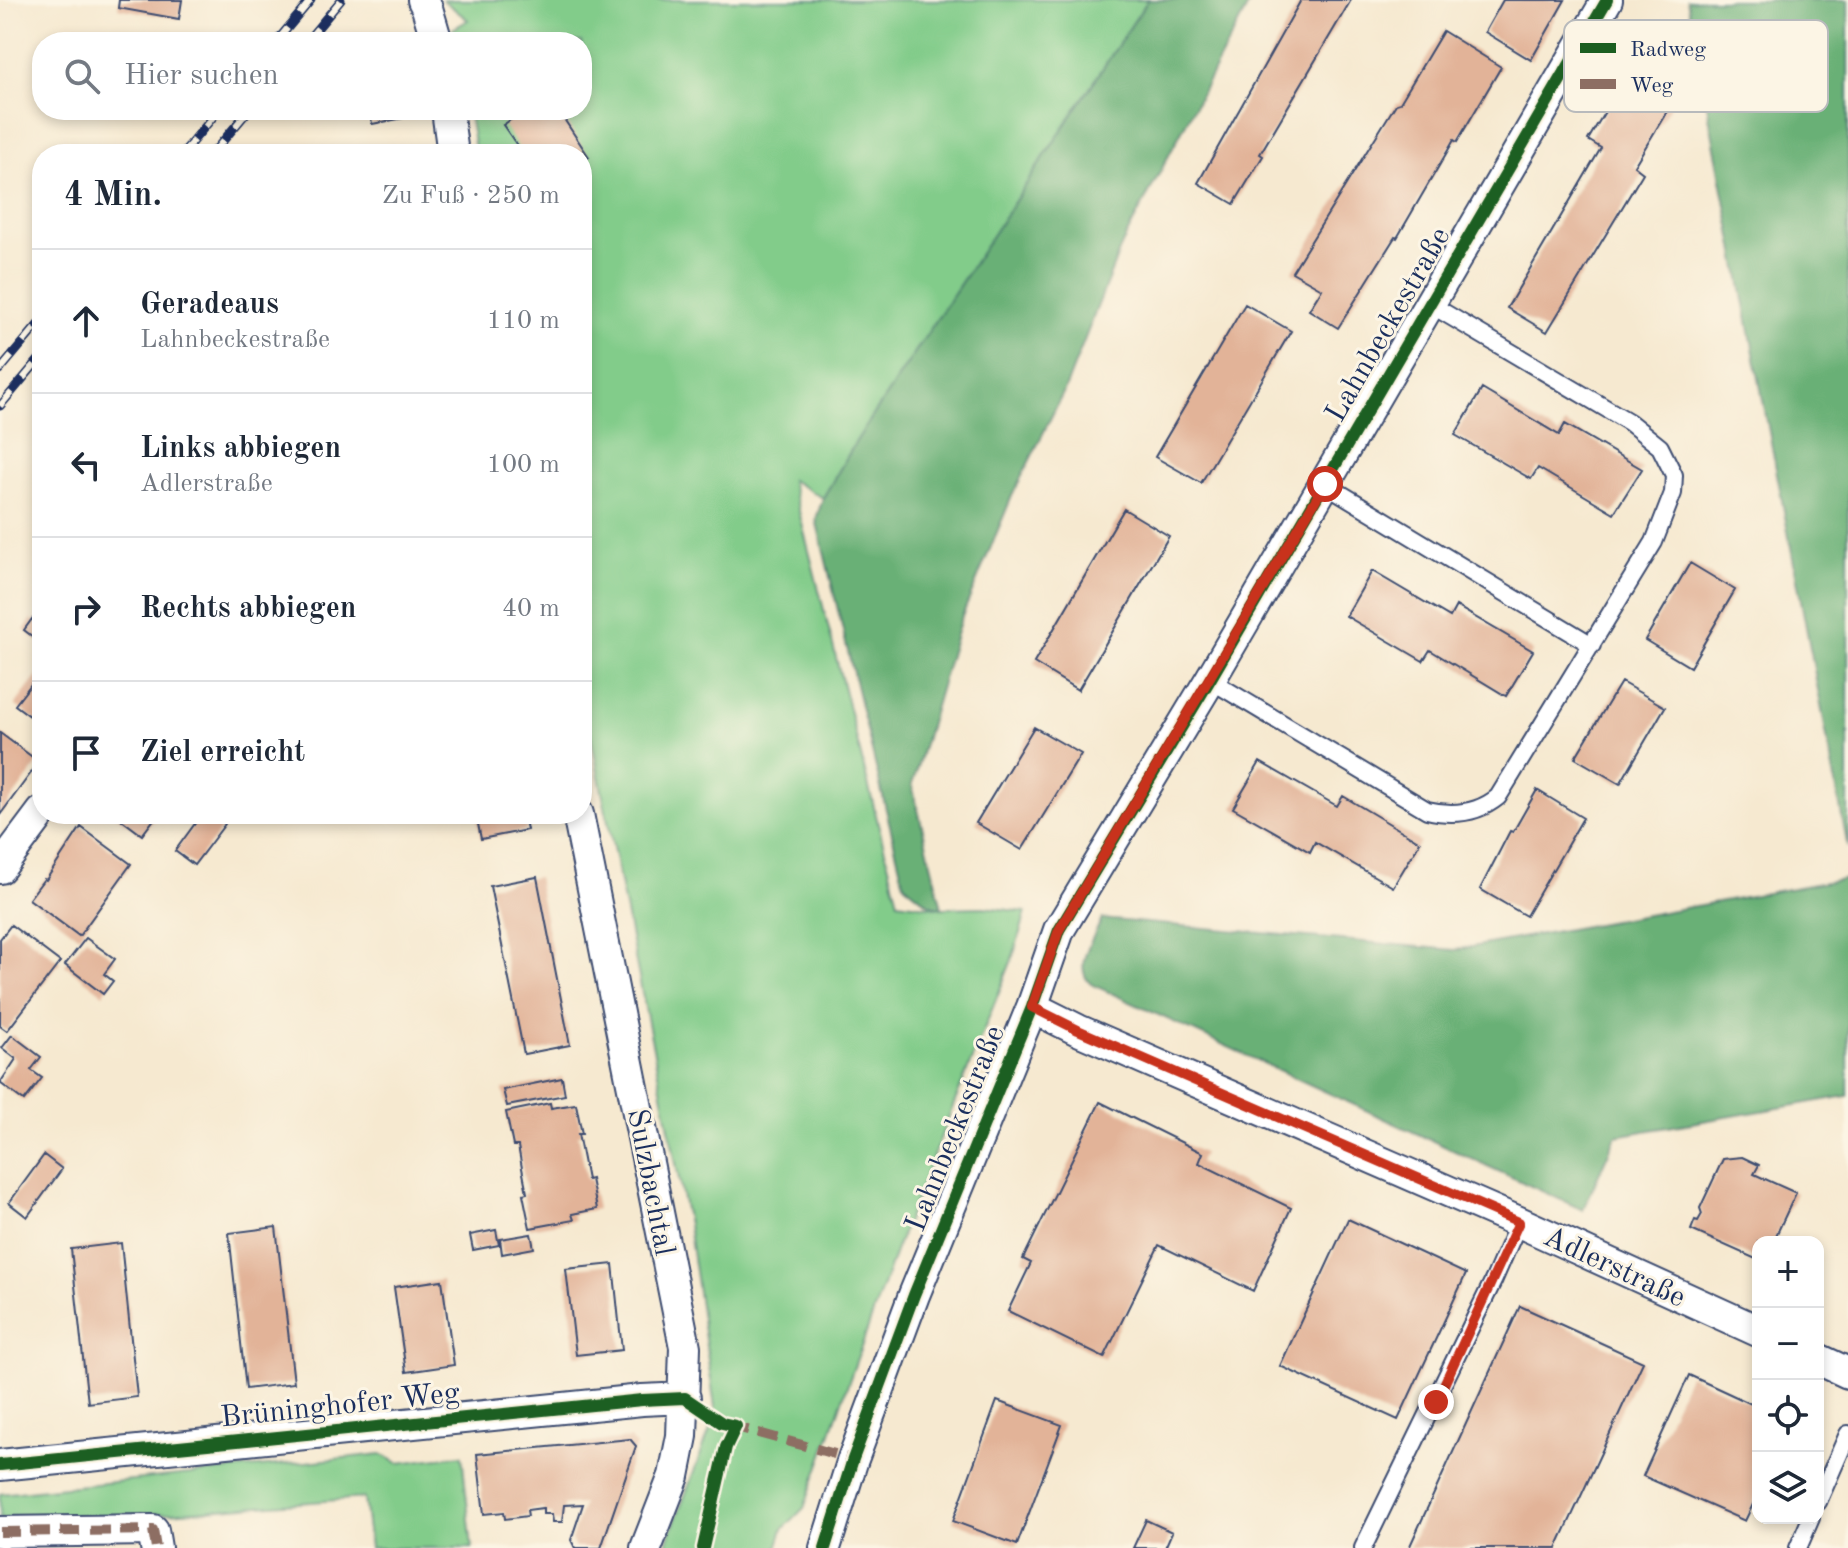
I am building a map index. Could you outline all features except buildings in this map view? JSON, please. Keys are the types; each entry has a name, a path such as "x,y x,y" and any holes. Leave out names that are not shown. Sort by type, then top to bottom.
{"street":[{"path":"423,0 434,32"},
{"name":"Lahnbeckestraße","path":"1595,20 1607,0"},
{"name":"Lahnbeckestraße","path":"825,1548 853,1459 914,1295 1032,1007 1059,930 1210,680 1564,73"},
{"path":"448,120 452,144"},
{"path":"0,868 33,824"},
{"name":"Sulzbachtal","path":"580,824 685,1347 682,1436 674,1476 646,1548"},
{"name":"Adlerstraße","path":"1032,1007 1752,1328"},
{"path":"1824,1362 1848,1373"},
{"name":"Brüninghofer Weg","path":"0,1465 685,1398"},
{"path":"0,1532 153,1530 156,1548"}],"lane":[{"path":"1210,680 1427,810 1445,814 1461,813 1487,805 1498,797 1654,542 1673,493 1674,475 1660,447 1629,422 1428,303"},
{"path":"1325,484 1592,645"},
{"path":"1363,1548 1519,1222"},
{"path":"1824,1488 1848,1434"},
{"path":"1798,1548 1808,1524"}],"green space":[{"path":"443,0 1148,0 857,440 823,498 791,480 898,902 942,908 984,907 1026,912 1013,957 897,1246 804,1508 783,1529 777,1548 665,1548 716,1414 688,1224 592,741 592,144 474,144 470,120 592,120 592,32 453,32 453,29 468,20"},
{"path":"1148,0 1251,0 1122,244 1066,387 1012,496 960,621 912,785 942,908 929,904 904,884 816,519 823,498 857,440"},
{"path":"1687,0 1848,0 1848,848 1708,112 1828,112 1828,20 1691,20"},
{"path":"1848,878 1848,1096 1616,1136 1583,1210 1091,984 1083,969 1086,953 1102,919 1455,950"},
{"path":"381,1454 398,1463 462,1455 472,1548 370,1548 364,1498 168,1513 0,1519 0,1494"}],"railway":[{"path":"284,32 311,0"},
{"path":"314,32 341,0"},
{"path":"190,144 211,120"},
{"path":"220,144 241,120"},
{"path":"0,370 32,332"},
{"path":"0,406 32,368"}],"marked path":[{"path":"729,1425 853,1459"},
{"path":"0,1532 153,1530 156,1548"}],"cycle path":[{"path":"1595,20 1607,0"},
{"path":"825,1548 853,1459 914,1295 1032,1007 1059,930 1210,680 1564,74"},
{"path":"0,1465 685,1398 722,1423 736,1426 726,1447 703,1548"}],"route":[{"path":"1325,484 1059,930 1032,1007 1078,1030 1519,1222 1436,1402"}]}
